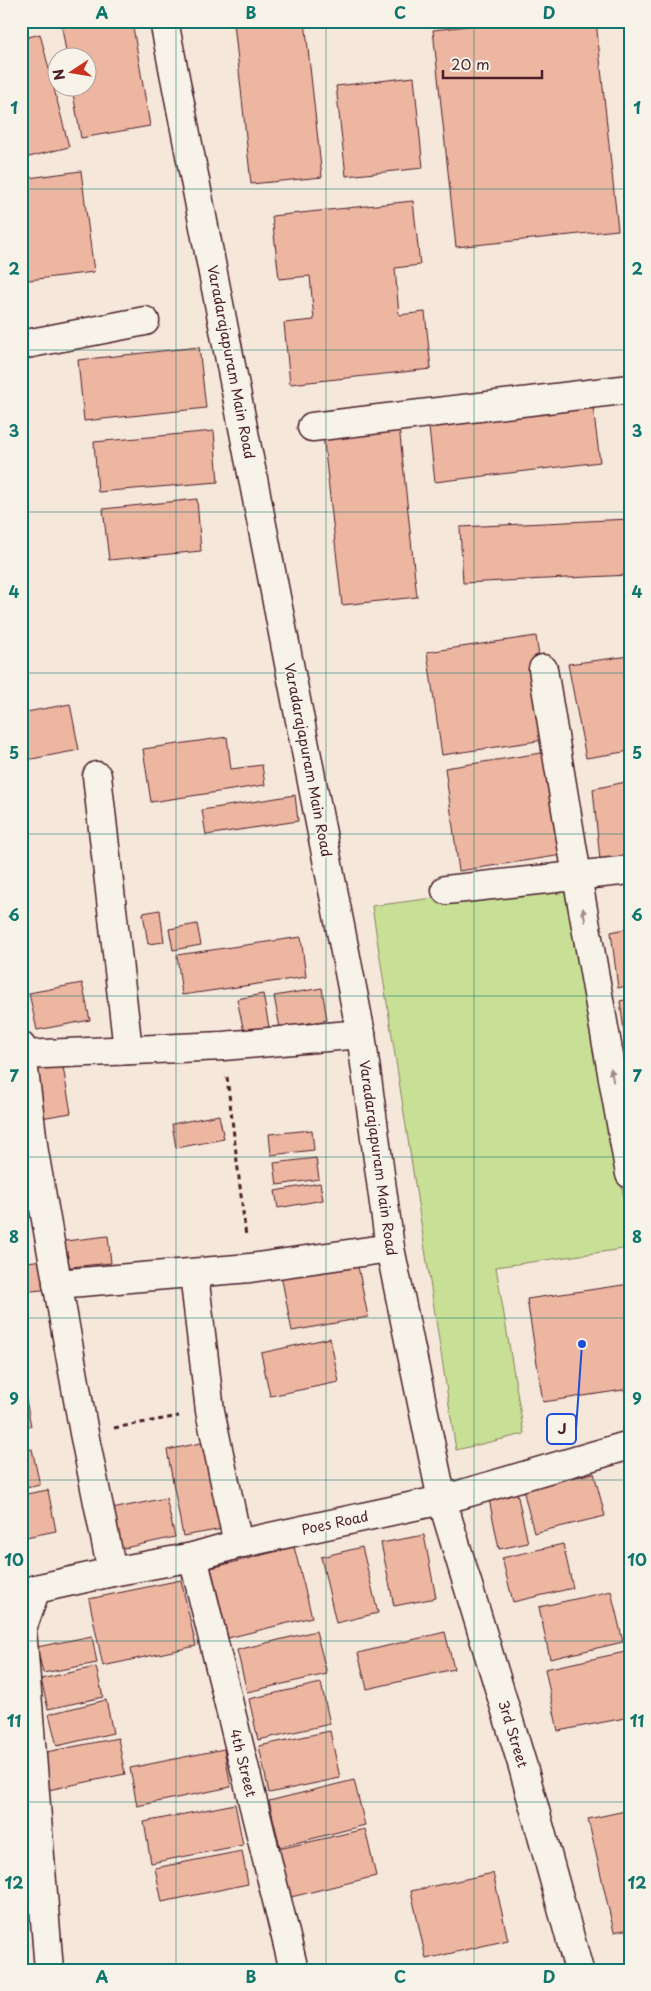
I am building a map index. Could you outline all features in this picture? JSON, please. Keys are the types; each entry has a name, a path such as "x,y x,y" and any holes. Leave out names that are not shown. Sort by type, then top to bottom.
{"street":[{"name":"Varadarajapuram Main Road","path":"164,21 362,1034 390,1248 442,1500"},
{"path":"21,345 145,321"},
{"path":"312,428 630,388"},
{"path":"543,669 577,876 630,1174"},
{"path":"97,776 128,1050"},
{"path":"446,890 630,870"},
{"path":"112,1572 84,1433 34,1152 22,1051 128,1050 223,1046 362,1034"},
{"path":"57,1284 250,1268 390,1248"},
{"path":"194,1274 210,1411 238,1544"},
{"name":"Poes Road","path":"50,1970 22,1629 36,1589 193,1557 238,1544 442,1500 630,1445"},
{"name":"3rd Street","path":"442,1500 523,1767 579,1970"},
{"name":"4th Street","path":"193,1557 294,1970"}],"path":[{"path":"223,1046 250,1268"},
{"path":"84,1433 210,1411"}],"green space":[{"path":"582,879 630,1248 496,1267 524,1434 456,1450 372,906"}],"building":[{"path":"61,21 132,21 150,126 81,138 74,98 98,98 98,48 65,48"},
{"path":"305,21 322,177 251,184 234,23"},
{"path":"512,21 596,21 618,230 456,247 433,30"},
{"path":"40,34 48,65 48,98 56,98 69,147 21,159 21,39"},
{"path":"414,77 423,168 346,176 336,86"},
{"path":"81,171 94,272 21,281 21,179"},
{"path":"413,201 420,265 395,268 399,315 425,312 431,369 290,384 284,323 314,320 310,276 279,279 272,216"},
{"path":"199,347 206,408 84,421 78,360"},
{"path":"630,394 630,460 629,460 622,395"},
{"path":"592,399 600,462 435,482 428,419"},
{"path":"399,426 417,597 342,605 323,434"},
{"path":"214,431 218,482 98,492 94,442"},
{"path":"197,499 201,551 109,560 103,509"},
{"path":"630,519 630,575 463,583 460,527"},
{"path":"536,636 551,739 442,755 427,652"},
{"path":"630,656 630,751 586,758 568,664"},
{"path":"70,704 79,750 21,761 21,713"},
{"path":"227,737 231,769 262,765 265,785 151,802 143,749"},
{"path":"554,751 569,854 459,871 445,768"},
{"path":"630,781 630,856 600,860 593,789"},
{"path":"295,795 298,821 206,835 202,810"},
{"path":"160,910 164,942 148,944 143,913"},
{"path":"197,924 201,945 173,950 169,929"},
{"path":"630,928 630,985 618,988 611,932"},
{"path":"301,937 306,977 182,995 177,955"},
{"path":"82,983 90,1020 37,1030 29,993"},
{"path":"322,988 327,1020 280,1028 274,996"},
{"path":"263,994 269,1027 244,1032 237,999"},
{"path":"630,999 630,1077 620,1001"},
{"path":"62,1061 71,1113 41,1118 32,1067"},
{"path":"219,1115 224,1139 176,1148 172,1124"},
{"path":"312,1130 314,1150 271,1155 269,1134"},
{"path":"316,1158 319,1179 277,1185 274,1163"},
{"path":"320,1183 323,1200 278,1208 275,1191"},
{"path":"108,1236 111,1263 60,1268 57,1242"},
{"path":"48,1259 52,1289 21,1292 21,1263"},
{"path":"357,1261 368,1317 292,1331 281,1275"},
{"path":"630,1284 630,1389 543,1402 527,1299"},
{"path":"330,1338 339,1382 270,1396 261,1353"},
{"path":"21,1373 31,1426 21,1427"},
{"path":"210,1441 228,1528 183,1536 167,1450"},
{"path":"32,1449 40,1485 21,1489 21,1451"},
{"path":"594,1473 605,1516 534,1533 523,1489"},
{"path":"48,1490 56,1531 21,1538 21,1495"},
{"path":"517,1493 528,1543 499,1549 489,1499"},
{"path":"166,1498 175,1537 120,1549 112,1509"},
{"path":"424,1535 436,1598 394,1606 381,1543"},
{"path":"563,1544 573,1588 513,1602 502,1558"},
{"path":"294,1547 312,1617 228,1638 211,1568"},
{"path":"362,1547 378,1613 336,1623 321,1557"},
{"path":"181,1580 196,1646 103,1666 89,1599"},
{"path":"611,1591 623,1642 550,1659 539,1607"},
{"path":"316,1631 327,1674 247,1692 237,1650"},
{"path":"445,1632 454,1669 367,1689 358,1653"},
{"path":"92,1636 97,1663 43,1673 37,1647"},
{"path":"630,1651 630,1717 558,1731 545,1669"},
{"path":"96,1667 103,1697 48,1709 41,1679"},
{"path":"321,1683 330,1724 258,1740 249,1699"},
{"path":"106,1700 113,1733 57,1746 49,1714"},
{"path":"330,1731 340,1778 269,1793 259,1746"},
{"path":"118,1738 125,1774 48,1790 41,1753"},
{"path":"224,1749 231,1787 137,1806 130,1768"},
{"path":"354,1780 365,1825 280,1847 269,1801"},
{"path":"235,1804 243,1845 151,1863 144,1822"},
{"path":"630,1810 630,1929 614,1932 588,1819"},
{"path":"365,1829 376,1876 291,1897 279,1849"},
{"path":"242,1851 248,1884 162,1902 155,1868"},
{"path":"493,1873 508,1940 426,1959 411,1891"}],"place":[{"name":"J","path":"582,1344"}]}
